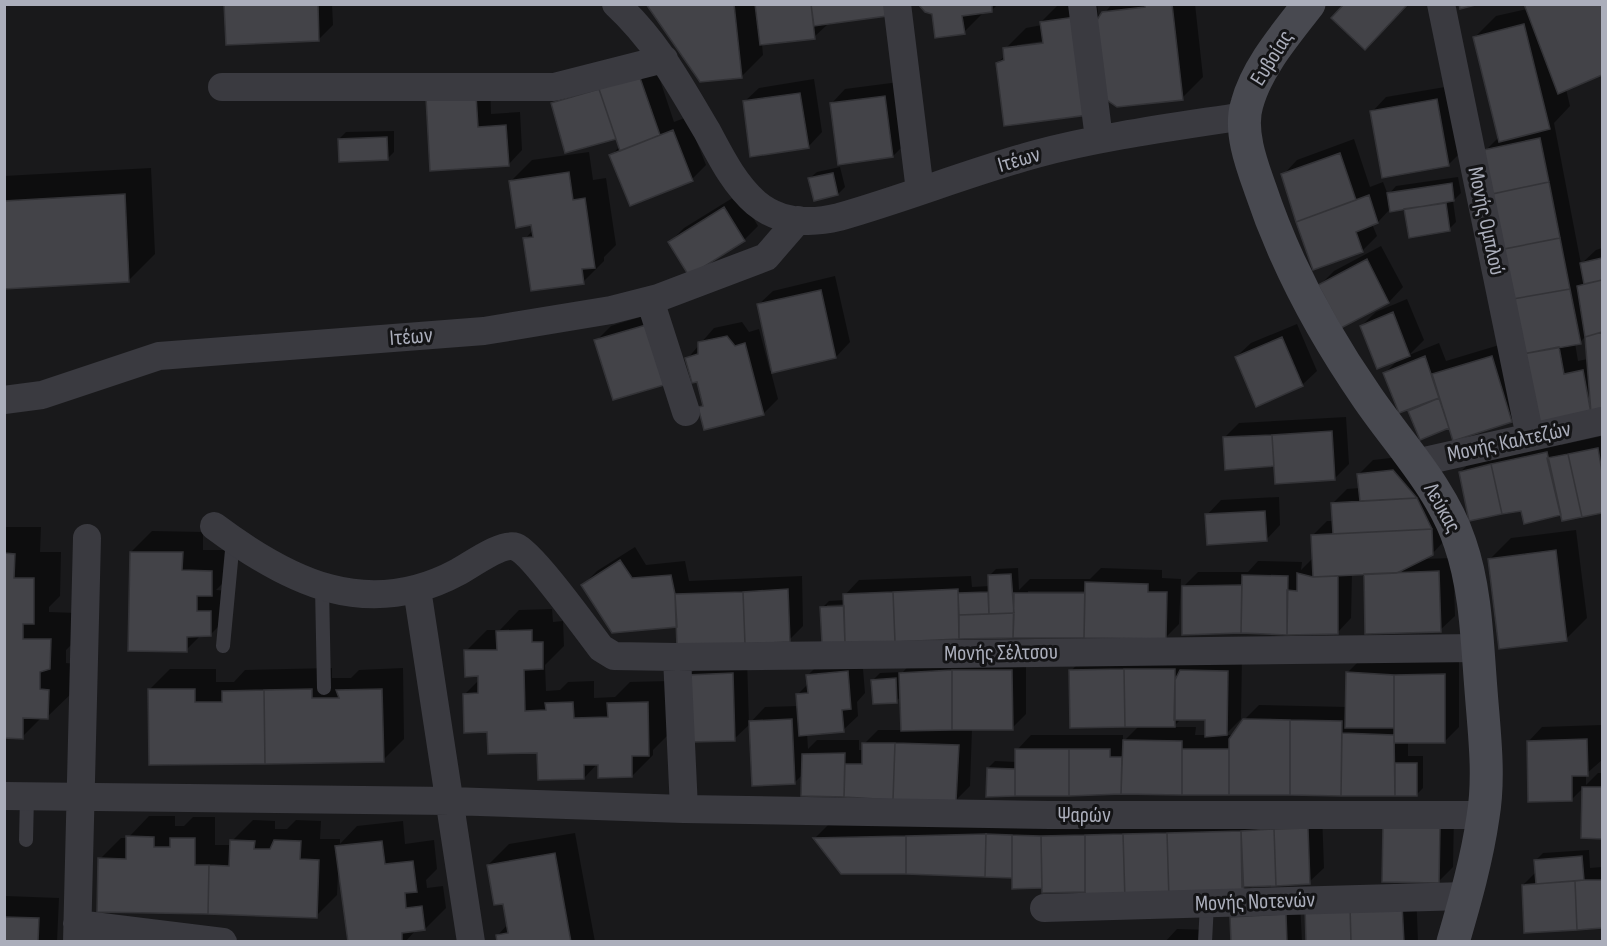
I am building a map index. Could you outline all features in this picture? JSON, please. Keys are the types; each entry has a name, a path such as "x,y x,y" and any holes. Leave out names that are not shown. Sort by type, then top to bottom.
{"main road":[{"name":"Ευβοίας","path":"1244,116 1247,102 1263,69 1309,4"},
{"name":"Λεύκας","path":"1244,116 1253,170 1287,260 1329,340 1384,422 1437,494 1460,541 1472,591 1486,781 1484,815 1453,942"}],"street":[{"name":"Ιτέων","path":"616,4 638,25 664,59 739,187 758,204 776,215 798,220 823,221 839,217 995,166 1100,139 1244,116"},
{"path":"897,4 920,191"},
{"path":"1082,4 1100,139"},
{"name":"Μονής Ομπλού","path":"1441,4 1530,437"},
{"path":"222,87 554,87 664,59"},
{"name":"Ιτέων","path":"4,400 42,395 159,356 484,331 576,317 650,300 766,257 798,220"},
{"path":"650,300 686,412"},
{"name":"Μονής Καλτεζών","path":"1416,463 1602,421"},
{"path":"223,533 272,566 322,587 372,594 417,590 471,942"},
{"path":"87,538 77,933 223,942"},
{"name":"Μονής Σέλτσου","path":"417,590 456,573 495,551 516,547 533,562 601,648 614,656 1478,648"},
{"path":"677,657 684,809"},
{"name":"Ψαρών","path":"16,796 450,801 684,809 1050,815 1484,815"},
{"name":"Μονής Νοτενών","path":"1044,908 1466,896"}],"lane":[{"path":"223,533 223,646"},
{"path":"322,587 324,688"},
{"path":"16,796 26,840"},
{"path":"1205,942 1207,904"}],"building":[{"path":"224,4 318,4 319,41 226,45"},
{"path":"646,4 734,4 742,78 700,82"},
{"path":"755,4 811,4 815,39 760,45"},
{"path":"811,4 885,4 887,16 814,26"},
{"path":"918,4 992,4 992,12 962,16 965,34 935,38 932,14 925,12"},
{"path":"1145,4 1172,4 1183,100 1117,107 1104,98 1095,23 1102,12 1145,7"},
{"path":"1344,4 1408,4 1365,50 1331,18"},
{"path":"1459,4 1479,4 1460,9"},
{"path":"1524,4 1602,4 1602,75 1558,94"},
{"path":"1075,17 1088,115 1004,126 996,63 1004,60 1003,48 1043,43 1040,22"},
{"path":"1524,24 1550,129 1499,142 1473,37"},
{"path":"639,75 660,135 620,151 599,89"},
{"path":"599,89 616,139 565,153 551,103"},
{"path":"800,93 809,148 750,157 743,101"},
{"path":"476,95 478,127 506,125 509,166 430,171 426,98"},
{"path":"885,96 893,157 838,165 830,103"},
{"path":"1437,99 1449,166 1382,178 1370,111"},
{"path":"673,130 693,181 630,206 609,155"},
{"path":"387,137 388,160 339,162 338,139"},
{"path":"1540,138 1549,182 1492,194 1483,150"},
{"path":"1340,153 1356,200 1296,222 1281,174"},
{"path":"569,172 573,200 585,198 595,268 582,269 584,284 531,291 523,238 533,237 531,225 516,228 509,181"},
{"path":"833,173 838,195 814,201 808,178"},
{"path":"1549,182 1560,238 1504,249 1492,194"},
{"path":"1452,183 1454,201 1390,212 1387,193"},
{"path":"125,194 129,282 4,289 4,201"},
{"path":"1369,195 1378,223 1356,232 1363,252 1313,270 1296,222"},
{"path":"1446,203 1450,231 1409,238 1404,209"},
{"path":"724,207 745,241 689,276 668,242"},
{"path":"1560,238 1570,289 1513,299 1504,249"},
{"path":"1602,258 1602,280 1584,284 1580,263"},
{"path":"1367,259 1389,303 1341,328 1318,285"},
{"path":"1602,280 1602,332 1585,337 1577,286"},
{"path":"1570,289 1581,344 1523,354 1513,299"},
{"path":"821,290 836,358 772,373 757,304"},
{"path":"1393,312 1410,356 1377,369 1360,326"},
{"path":"646,325 664,385 613,400 594,340"},
{"path":"1602,332 1602,410 1591,413 1585,337"},
{"path":"727,336 735,346 745,343 764,415 704,430 698,407 703,406 697,382 692,383 685,358 698,354 698,342"},
{"path":"1282,337 1303,386 1256,407 1235,357"},
{"path":"1559,347 1564,374 1583,370 1591,413 1536,423 1523,354"},
{"path":"1425,356 1439,398 1399,413 1383,373"},
{"path":"1492,356 1512,422 1453,441 1432,374"},
{"path":"1439,398 1449,428 1420,440 1408,411"},
{"path":"1332,431 1335,480 1275,484 1272,435"},
{"path":"1272,435 1274,466 1225,470 1223,437"},
{"path":"1598,448 1602,472 1602,513 1582,517 1568,454"},
{"path":"1547,452 1561,515 1524,524 1521,511 1502,514 1491,464"},
{"path":"1568,454 1582,517 1562,521 1547,458"},
{"path":"1491,464 1502,514 1469,521 1459,472"},
{"path":"1393,470 1417,498 1360,501 1357,474"},
{"path":"1417,498 1432,529 1333,534 1331,503"},
{"path":"1265,511 1267,541 1207,545 1205,514"},
{"path":"1432,529 1433,555 1397,573 1313,577 1311,535"},
{"path":"1556,550 1567,641 1499,649 1488,559"},
{"path":"130,552 183,552 182,570 212,571 212,596 197,596 197,611 211,611 211,636 187,637 187,652 128,651"},
{"path":"4,553 15,554 14,578 34,578 34,624 23,624 23,639 51,639 50,669 40,672 40,689 49,690 48,719 23,718 23,739 4,738"},
{"path":"620,560 632,578 671,575 677,627 612,633 581,585"},
{"path":"1439,571 1441,632 1365,634 1364,574"},
{"path":"1297,573 1313,577 1338,576 1338,634 1287,635 1287,590 1297,591"},
{"path":"1011,574 1014,613 989,614 988,575"},
{"path":"1242,575 1288,576 1287,635 1241,633"},
{"path":"1085,582 1148,584 1148,592 1167,592 1166,639 1084,638"},
{"path":"1242,585 1241,633 1182,635 1182,586"},
{"path":"788,589 790,642 745,644 743,592"},
{"path":"958,589 959,639 895,642 893,592"},
{"path":"743,592 745,644 677,647 675,594"},
{"path":"893,592 895,642 845,643 843,594"},
{"path":"988,592 989,614 959,615 958,593"},
{"path":"1014,593 1085,593 1084,638 1013,638"},
{"path":"844,606 845,643 822,643 820,607"},
{"path":"1014,613 1013,638 959,639 959,615"},
{"path":"532,630 532,642 543,642 543,669 524,670 525,711 546,710 545,703 573,702 574,718 608,717 607,703 648,702 649,756 632,756 632,777 598,778 598,765 584,765 584,779 538,780 537,753 488,754 487,732 464,733 463,694 478,693 478,676 465,677 464,650 497,650 496,631"},
{"path":"1124,669 1125,727 1070,728 1069,670"},
{"path":"1124,669 1175,669 1175,727 1125,727"},
{"path":"952,670 952,730 901,731 899,673"},
{"path":"952,670 1012,670 1013,730 952,730"},
{"path":"1180,670 1228,671 1227,735 1205,737 1205,720 1174,720 1175,680"},
{"path":"848,671 851,709 842,710 844,732 799,736 796,694 808,693 806,675"},
{"path":"1346,672 1394,675 1394,728 1345,728"},
{"path":"733,673 735,741 690,742 687,675"},
{"path":"1445,674 1445,743 1394,743 1394,675"},
{"path":"896,678 897,703 873,704 871,680"},
{"path":"148,689 195,689 195,702 222,702 222,691 264,690 265,764 149,765"},
{"path":"312,689 312,698 339,698 336,690 382,689 384,762 265,764 264,690"},
{"path":"792,719 795,784 752,786 749,721"},
{"path":"1243,719 1290,720 1290,795 1229,795 1229,739"},
{"path":"1290,720 1342,721 1341,796 1290,795"},
{"path":"1342,733 1394,735 1395,796 1341,796"},
{"path":"1587,739 1588,776 1572,776 1572,801 1528,802 1527,741"},
{"path":"1123,740 1182,741 1182,795 1121,794"},
{"path":"862,743 895,743 893,800 844,797 845,764 862,764"},
{"path":"895,743 959,745 956,801 893,800"},
{"path":"1015,749 1069,749 1069,796 1015,796"},
{"path":"1069,749 1110,749 1110,757 1122,757 1121,794 1069,796"},
{"path":"1182,749 1229,749 1229,795 1182,795"},
{"path":"845,753 844,797 801,796 802,754"},
{"path":"1395,763 1417,763 1417,796 1395,796"},
{"path":"987,768 1015,769 1015,796 986,797"},
{"path":"1582,787 1602,787 1602,839 1581,838"},
{"path":"1383,825 1440,827 1439,883 1382,882"},
{"path":"1308,828 1310,884 1276,886 1274,829"},
{"path":"1274,829 1276,886 1242,887 1241,831"},
{"path":"1241,831 1244,897 1169,899 1167,833"},
{"path":"1167,833 1169,899 1125,900 1123,834"},
{"path":"986,834 985,877 906,874 906,836"},
{"path":"986,834 1012,835 1012,878 985,877"},
{"path":"1123,834 1125,900 1088,903 1085,892 1085,835"},
{"path":"1012,835 1041,836 1042,888 1012,889"},
{"path":"1085,835 1085,892 1042,893 1041,836"},
{"path":"126,836 154,837 154,847 170,847 170,838 195,838 195,865 209,865 208,914 97,912 98,858 126,859"},
{"path":"906,836 906,874 841,874 813,838"},
{"path":"230,840 255,841 254,849 270,849 274,840 301,841 300,859 319,860 317,918 208,914 209,865 229,866"},
{"path":"382,841 385,864 413,861 417,892 405,893 406,908 422,906 425,930 402,933 402,942 348,942 335,846"},
{"path":"555,853 571,942 497,942 496,935 508,933 503,904 494,905 487,865"},
{"path":"1582,856 1584,880 1536,884 1534,860"},
{"path":"1602,880 1602,928 1577,930 1575,881"},
{"path":"1575,881 1577,930 1524,933 1522,885"},
{"path":"1402,904 1404,942 1351,942 1350,906"},
{"path":"1350,906 1351,942 1306,942 1305,907"},
{"path":"1286,914 1287,942 1231,942 1230,917"},
{"path":"4,917 39,918 38,942 4,942"}]}
